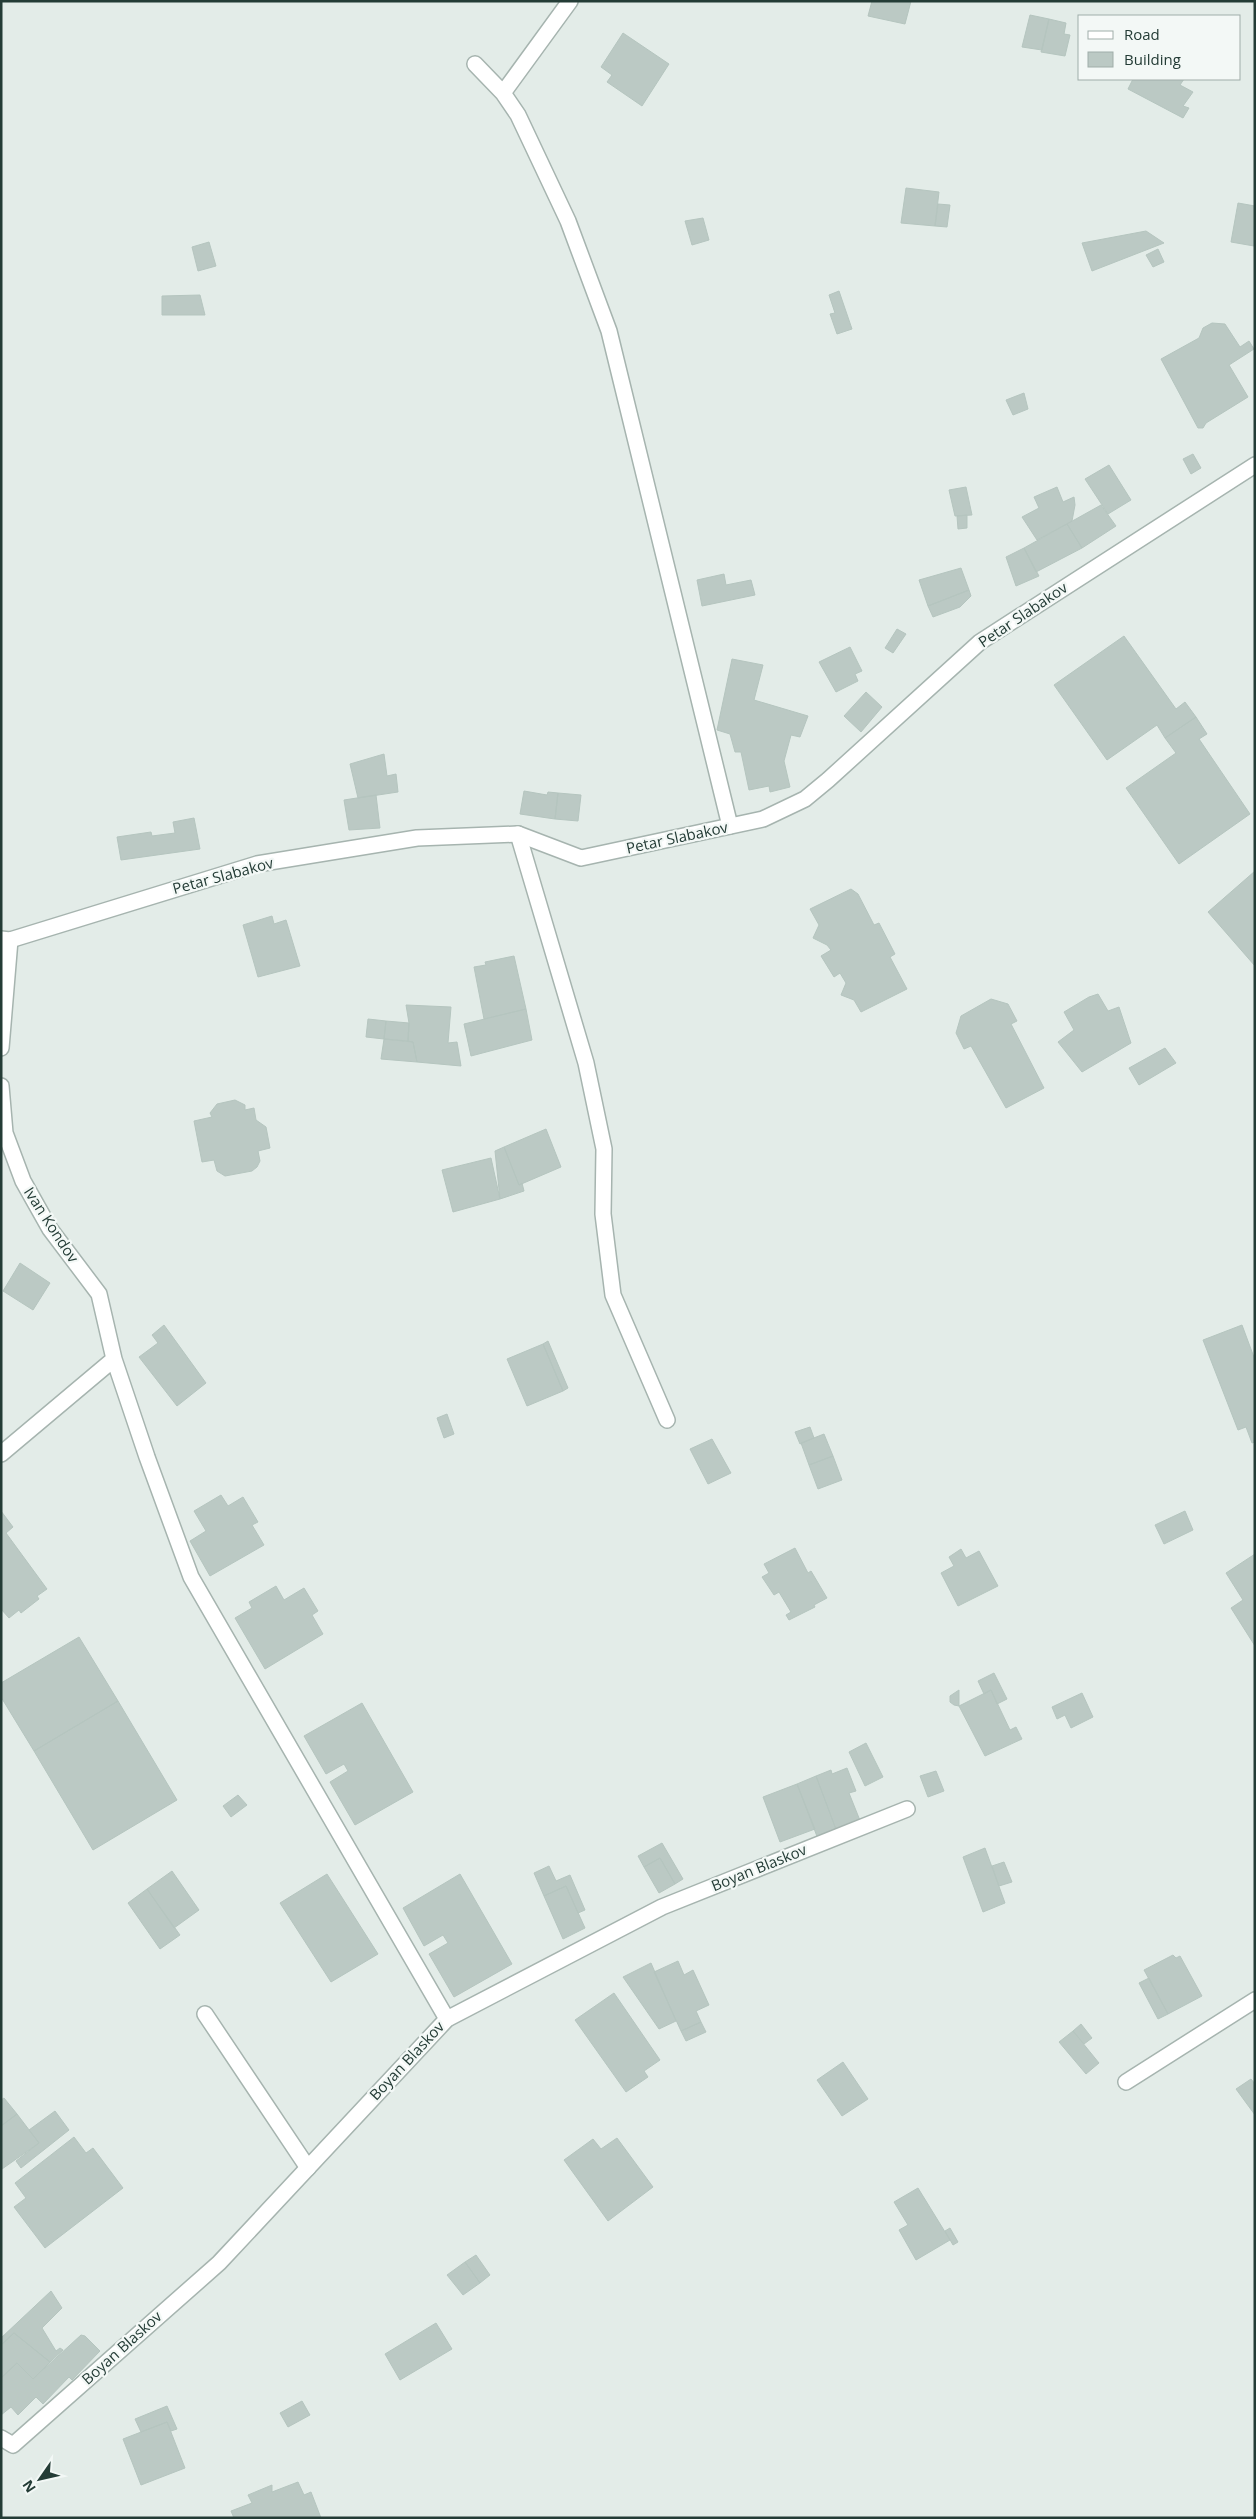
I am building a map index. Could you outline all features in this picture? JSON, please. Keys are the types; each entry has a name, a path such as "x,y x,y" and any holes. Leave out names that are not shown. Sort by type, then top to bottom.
{"street":[{"path":"503,93 570,1"},
{"path":"475,64 503,93 518,115 568,222 609,331 730,826"},
{"name":"Petar Slabakov","path":"6,939 257,864 417,838 518,834 581,858 763,819 805,799 882,733 980,642 1255,465"},
{"path":"518,834 586,1063 604,1150 603,1214 613,1295 667,1420"},
{"path":"1,1048 6,939"},
{"name":"Ivan Kondov","path":"1,1086 5,1133 23,1181 50,1229 99,1294 114,1359 147,1457 191,1577 447,2019"},
{"path":"1,1454 114,1359"},
{"name":"Boyan Blaskov","path":"1,2438 13,2445 219,2263 447,2019 662,1907 907,1808"},
{"path":"1126,2082 1255,2000"},
{"path":"205,2014 308,2168"}],"building":[{"path":"872,1 911,1 905,24 868,16"},
{"path":"1030,15 1049,19 1042,50 1022,47"},
{"path":"1049,19 1066,23 1064,34 1070,35 1065,56 1041,52"},
{"path":"623,33 669,64 642,106 607,82 612,75 601,67"},
{"path":"1132,80 1183,80 1180,85 1193,92 1183,106 1189,108 1183,118 1128,89"},
{"path":"906,188 939,192 935,226 901,223"},
{"path":"1238,203 1255,206 1254,246 1231,242"},
{"path":"938,204 950,205 947,227 935,226"},
{"path":"703,218 709,240 692,245 685,221"},
{"path":"1146,231 1164,243 1092,271 1082,243"},
{"path":"209,242 216,266 198,271 192,247"},
{"path":"1158,249 1164,262 1153,267 1146,255"},
{"path":"839,291 852,329 837,334 830,314 835,313 829,295"},
{"path":"200,295 205,315 162,315 162,296"},
{"path":"1212,323 1225,324 1240,347 1249,341 1254,349 1229,365 1248,397 1206,423 1203,428 1198,428 1161,359 1199,338 1203,328"},
{"path":"1024,393 1028,409 1013,415 1006,400"},
{"path":"1193,454 1201,468 1191,474 1183,459"},
{"path":"1109,465 1131,500 1108,514 1085,479"},
{"path":"966,487 972,515 955,516 949,490"},
{"path":"1057,487 1063,502 1074,497 1075,505 1072,521 1037,540 1022,517 1039,508 1034,497"},
{"path":"1101,505 1116,526 1082,548 1067,524"},
{"path":"967,515 967,528 958,529 957,516"},
{"path":"1067,524 1082,548 1036,572 1024,548"},
{"path":"1024,548 1039,576 1016,586 1006,557"},
{"path":"961,568 969,590 928,606 919,580"},
{"path":"724,574 726,585 751,580 755,595 702,606 697,580"},
{"path":"969,590 971,596 960,607 933,617 928,606"},
{"path":"897,629 906,634 893,653 885,648"},
{"path":"1124,636 1176,709 1185,702 1196,717 1165,738 1157,725 1107,760 1054,685"},
{"path":"850,647 862,671 855,674 858,681 836,692 819,662"},
{"path":"732,659 763,665 754,700 808,716 800,737 791,735 784,761 790,787 770,792 769,786 749,790 741,752 735,752 730,734 717,730"},
{"path":"866,692 882,707 861,732 844,716"},
{"path":"1196,717 1207,734 1199,739 1250,814 1179,864 1126,788 1176,753 1165,738"},
{"path":"384,754 387,776 396,774 398,792 358,798 350,764"},
{"path":"524,791 547,795 548,792 558,793 555,819 520,814"},
{"path":"558,793 581,795 578,821 555,819"},
{"path":"376,795 380,828 349,830 344,800"},
{"path":"194,818 200,849 121,860 117,837 151,832 152,836 175,833 173,822"},
{"path":"1255,871 1255,966 1208,912"},
{"path":"851,889 858,894 874,925 879,923 895,954 890,957 907,989 861,1012 854,1000 841,995 846,983 840,973 834,977 821,956 831,950 827,945 813,938 819,925 810,909"},
{"path":"272,916 274,924 286,920 300,966 258,977 243,925"},
{"path":"514,956 526,1009 484,1019 474,967 486,965 485,962"},
{"path":"1098,994 1108,1011 1119,1007 1131,1043 1082,1072 1058,1042 1074,1030 1064,1012 1089,997"},
{"path":"991,999 1008,1004 1017,1021 1011,1024 1044,1088 1006,1108 971,1046 964,1049 956,1033 961,1016"},
{"path":"406,1005 451,1007 448,1043 457,1042 461,1066 417,1062 413,1042 408,1041 409,1023"},
{"path":"526,1009 532,1040 471,1056 464,1024"},
{"path":"368,1019 386,1021 384,1039 366,1037"},
{"path":"386,1021 409,1023 408,1041 384,1039"},
{"path":"384,1039 413,1042 417,1062 381,1059"},
{"path":"1165,1048 1176,1063 1139,1085 1129,1068"},
{"path":"235,1100 245,1105 245,1110 254,1108 256,1120 266,1127 270,1148 258,1151 260,1161 252,1171 225,1176 217,1171 214,1160 202,1162 194,1121 212,1117 210,1113 217,1104"},
{"path":"546,1129 561,1167 519,1185 504,1147"},
{"path":"504,1147 519,1185 522,1183 524,1191 500,1199 495,1151"},
{"path":"491,1158 500,1199 453,1212 442,1170"},
{"path":"20,1263 50,1283 33,1310 3,1291"},
{"path":"164,1325 206,1383 177,1406 139,1357 158,1343 152,1335"},
{"path":"1242,1325 1255,1360 1255,1442 1252,1443 1246,1427 1238,1430 1203,1340"},
{"path":"548,1341 568,1388 563,1391 543,1344"},
{"path":"543,1344 563,1391 527,1406 507,1359"},
{"path":"447,1414 454,1434 444,1438 437,1418"},
{"path":"810,1427 814,1438 800,1444 795,1432"},
{"path":"824,1434 833,1456 809,1465 801,1443"},
{"path":"712,1439 731,1473 708,1484 690,1449"},
{"path":"833,1456 842,1480 818,1489 809,1465"},
{"path":"221,1495 228,1506 243,1497 258,1522 252,1525 264,1545 210,1576 190,1541 206,1531 194,1511"},
{"path":"1,1511 13,1527 6,1533 47,1589 37,1596 39,1599 21,1613 19,1610 9,1618 1,1609"},
{"path":"1185,1511 1193,1530 1164,1544 1155,1525"},
{"path":"795,1548 808,1573 811,1571 827,1598 814,1605 815,1607 789,1620 786,1615 791,1612 779,1592 774,1595 762,1577 769,1573 764,1564"},
{"path":"961,1549 966,1558 979,1551 998,1586 958,1606 941,1573 954,1566 949,1557"},
{"path":"1255,1554 1255,1646 1231,1608 1243,1600 1226,1573"},
{"path":"276,1586 284,1600 304,1588 318,1611 312,1615 323,1634 265,1669 235,1618 252,1608 249,1602"},
{"path":"79,1637 118,1701 34,1751 1,1697 1,1683"},
{"path":"994,1673 1007,1699 997,1704 991,1690 984,1694 978,1681"},
{"path":"959,1690 959,1706 950,1702 950,1696"},
{"path":"991,1690 1010,1730 1016,1727 1022,1739 985,1756 959,1706"},
{"path":"1082,1693 1093,1717 1071,1728 1065,1715 1057,1719 1052,1707"},
{"path":"118,1701 177,1800 93,1850 34,1751"},
{"path":"362,1703 413,1792 355,1825 330,1782 348,1771 344,1764 326,1774 304,1736"},
{"path":"866,1743 883,1777 865,1786 849,1752"},
{"path":"847,1768 856,1791 849,1793 861,1823 837,1832 816,1776 831,1770 832,1774"},
{"path":"936,1771 944,1791 928,1797 920,1776"},
{"path":"816,1776 837,1832 818,1839 797,1784"},
{"path":"797,1784 815,1829 780,1842 763,1797"},
{"path":"238,1795 247,1805 231,1817 223,1806"},
{"path":"662,1843 683,1879 675,1884 660,1858 644,1867 638,1856"},
{"path":"985,1848 1005,1903 983,1912 963,1857"},
{"path":"660,1858 675,1884 659,1893 644,1867"},
{"path":"1004,1862 1012,1882 999,1886 992,1866"},
{"path":"549,1866 556,1881 570,1875 585,1910 578,1913 566,1886 544,1896 534,1873"},
{"path":"172,1871 199,1910 174,1928 147,1889"},
{"path":"327,1874 378,1954 331,1982 280,1903"},
{"path":"460,1874 512,1964 454,1997 429,1954 448,1943 443,1935 424,1946 403,1908"},
{"path":"566,1886 585,1928 563,1939 544,1896"},
{"path":"147,1889 180,1935 160,1949 128,1903"},
{"path":"1173,1955 1176,1958 1180,1956 1202,1996 1168,2014 1144,1970"},
{"path":"678,1961 684,1975 693,1970 709,2005 696,2011 701,2022 681,2031 654,1972"},
{"path":"651,1963 676,2021 659,2029 623,1977"},
{"path":"1149,1978 1168,2014 1158,2019 1139,1983"},
{"path":"614,1993 660,2060 644,2071 648,2077 626,2092 575,2020"},
{"path":"701,2022 706,2032 686,2041 681,2031"},
{"path":"1081,2024 1092,2038 1084,2044 1073,2031"},
{"path":"1073,2031 1099,2063 1086,2074 1059,2042"},
{"path":"843,2062 868,2099 842,2116 817,2080"},
{"path":"1251,2079 1255,2084 1255,2115 1236,2089"},
{"path":"4,2098 17,2114 1,2126 1,2100"},
{"path":"55,2111 69,2130 21,2168 16,2161 39,2143 29,2130"},
{"path":"17,2114 39,2143 2,2169 1,2126"},
{"path":"74,2137 86,2153 93,2148 123,2188 45,2248 14,2207 26,2198 15,2183"},
{"path":"617,2138 653,2187 608,2221 564,2160 593,2139 601,2149"},
{"path":"918,2188 950,2240 916,2260 899,2230 908,2225 894,2202"},
{"path":"950,2228 958,2242 953,2245 945,2231"},
{"path":"476,2255 490,2275 480,2283 465,2262"},
{"path":"465,2262 480,2283 463,2295 447,2275"},
{"path":"51,2291 62,2308 42,2328 56,2351 60,2348 63,2350 50,2362 14,2333 1,2345 1,2338"},
{"path":"436,2323 452,2349 400,2380 385,2354"},
{"path":"14,2333 50,2362 33,2379 17,2363 1,2378 1,2345"},
{"path":"81,2335 85,2336 100,2351 72,2380 69,2377 43,2404 36,2397 18,2415 11,2407 1,2415 1,2378 17,2363 33,2379"},
{"path":"302,2401 310,2415 288,2427 280,2413"},
{"path":"167,2406 177,2429 171,2431 167,2422 141,2432 135,2419"},
{"path":"167,2422 185,2468 141,2485 123,2439"},
{"path":"298,2482 304,2495 311,2492 321,2518 234,2518 231,2511 252,2503 248,2495 272,2485 272,2492"}]}
